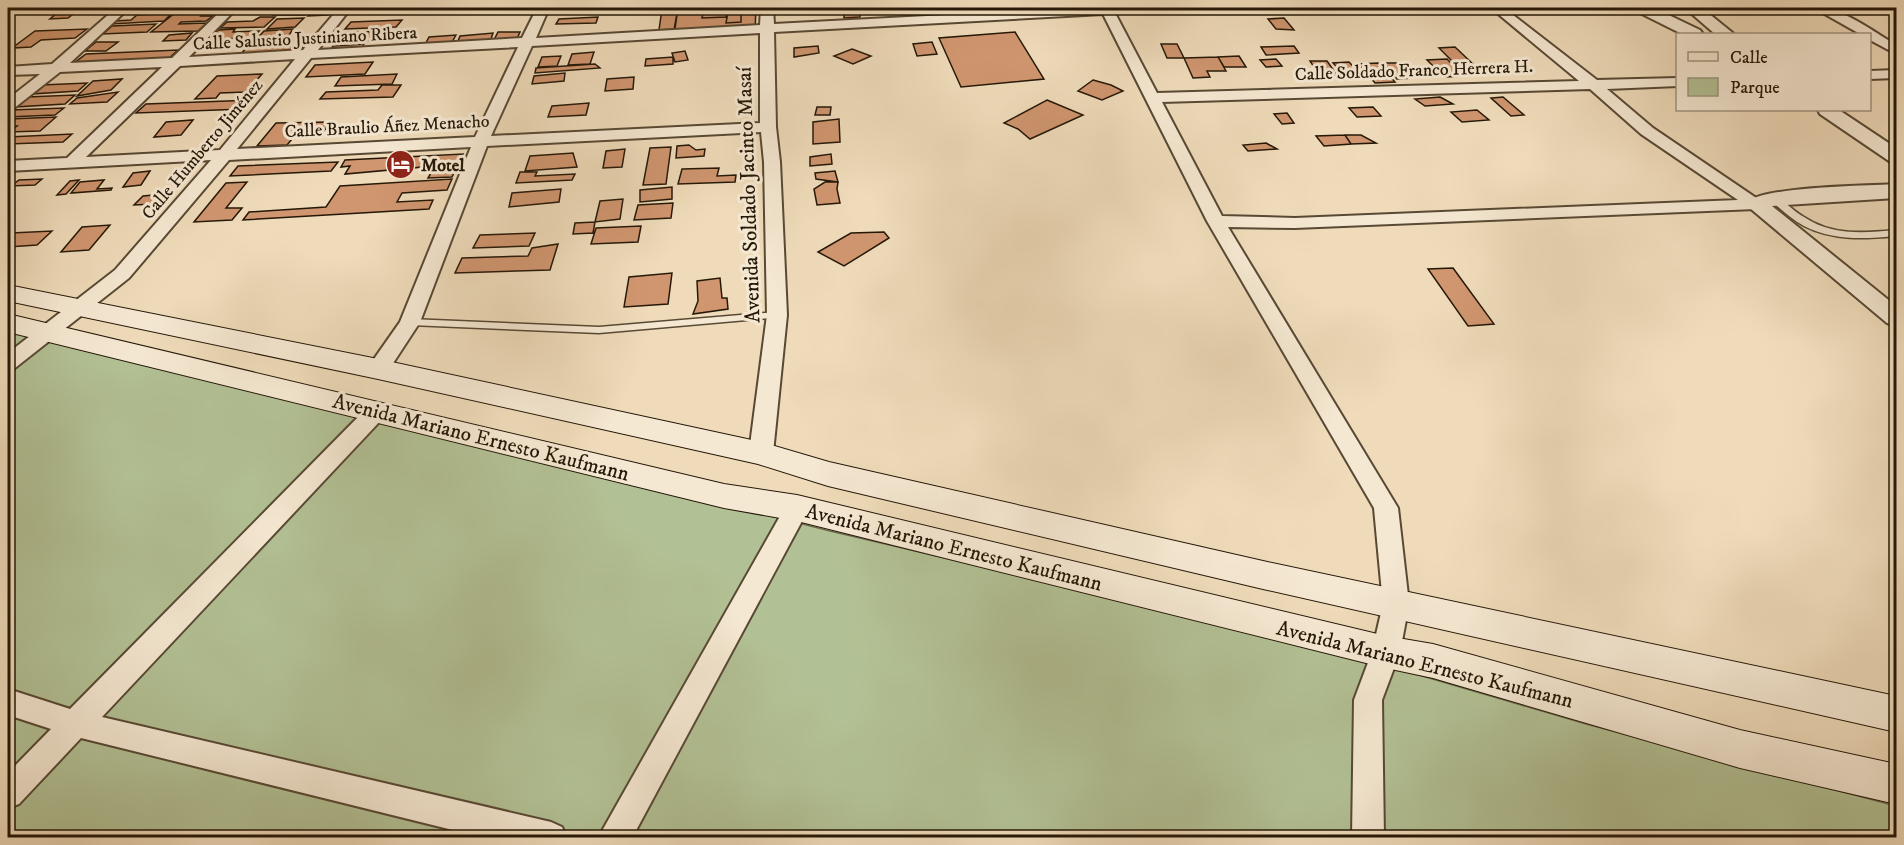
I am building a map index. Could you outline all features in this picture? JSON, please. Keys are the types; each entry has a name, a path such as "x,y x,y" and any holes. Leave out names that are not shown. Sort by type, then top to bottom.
{"main road":[{"name":"Avenida Mariano Ernesto Kaufmann","path":"8,293 378,369 761,453 828,474 1396,604 1896,714"},
{"name":"Avenida Mariano Ernesto Kaufmann","path":"8,323 724,496 797,508 1386,652 1433,661 1740,749 1896,784"}],"street":[{"path":"8,106 55,69 123,8"},
{"path":"73,161 231,8"},
{"name":"Calle Humberto Jiménez","path":"8,363 122,274 226,153 345,8"},
{"path":"378,369 410,322 481,141 543,8"},
{"name":"Avenida Soldado Jacinto Masaí","path":"761,453 777,315 772,162 768,127 767,8"},
{"path":"1106,8 1216,221 1386,508 1396,604 1386,652 1368,700 1368,837"},
{"name":"Calle Salustio Justiniano Ribera","path":"8,71 766,30 1106,8 1143,8"},
{"path":"1497,8 1594,85 1647,131 1764,201 1896,318"},
{"path":"1642,8 1692,33"},
{"path":"1693,8 1724,33"},
{"path":"1820,8 1865,33"},
{"path":"1871,36 1896,50"},
{"path":"1871,75 1896,74"},
{"name":"Calle Soldado Franco Herrera H.","path":"1151,98 1676,82"},
{"path":"1828,111 1896,157"},
{"name":"Calle Braulio Áñez Menacho","path":"8,166 226,153 768,127"},
{"path":"1216,221 1295,223 1764,201 1896,191"},
{"path":"8,794 375,413"},
{"path":"614,837 797,508"},
{"path":"8,702 76,724 551,837"}],"lane":[{"path":"1764,201 1825,232 1846,236 1896,233"},
{"path":"410,322 599,330 777,315"}],"green space":[{"path":"8,324 48,332 830,531 1327,648 1586,724 1896,806 1896,837 8,837"}],"building":[{"path":"63,8 81,8 68,18 50,19"},
{"path":"170,8 165,12 131,14 136,10"},
{"path":"187,8 210,8 207,11 182,12"},
{"path":"357,8 377,8 373,13 352,14"},
{"path":"495,8 534,8 532,11 492,13"},
{"path":"641,8 678,8 675,29 659,30 662,9 641,10"},
{"path":"678,8 756,8 755,31 673,35"},
{"path":"704,8 729,8 726,17 702,18"},
{"path":"860,8 860,17 844,18 844,9"},
{"path":"280,9 311,9 305,15 273,15"},
{"path":"332,10 328,15 308,16 312,11"},
{"path":"741,11 741,22 726,23 728,12"},
{"path":"205,12 201,16 213,16 206,21 179,24 207,23 198,31 151,32 175,13"},
{"path":"172,13 164,21 112,24 115,21 131,20 137,15"},
{"path":"260,17 275,17 264,27 220,28 227,22 253,21"},
{"path":"598,17 596,23 556,24 559,19"},
{"path":"304,18 295,27 267,29 277,19"},
{"path":"1284,18 1294,30 1276,29 1268,19"},
{"path":"402,20 396,27 345,29 351,22"},
{"path":"156,24 147,32 103,34 112,26"},
{"path":"87,29 75,38 41,40 31,47 12,48 35,31"},
{"path":"235,29 233,32 259,31 253,37 209,40 218,30"},
{"path":"293,29 289,35 269,36 254,42 264,31"},
{"path":"388,31 381,40 329,42 336,33"},
{"path":"498,32 520,32 515,43 492,44"},
{"path":"1015,32 1044,79 961,87 939,38"},
{"path":"192,33 186,40 163,41 169,35"},
{"path":"493,33 490,42 457,44 460,36"},
{"path":"456,35 452,42 424,47 429,37"},
{"path":"96,42 118,42 106,51 85,51"},
{"path":"932,42 937,54 917,56 913,44"},
{"path":"364,44 360,51 329,52 333,46"},
{"path":"1161,44 1177,44 1184,58 1167,58"},
{"path":"304,46 296,54 240,55 247,47"},
{"path":"818,46 819,53 794,57 794,48"},
{"path":"1294,46 1299,53 1266,55 1261,47"},
{"path":"1455,47 1473,64 1456,65 1439,48"},
{"path":"852,49 871,56 853,64 834,56"},
{"path":"178,50 167,60 73,64 86,54"},
{"path":"685,51 688,60 675,62 672,53"},
{"path":"594,52 590,64 568,65 572,54"},
{"path":"561,56 557,66 538,67 542,57"},
{"path":"1239,56 1246,67 1224,67 1218,57"},
{"path":"673,57 673,64 645,66 646,59"},
{"path":"1218,57 1226,71 1207,71 1210,77 1193,78 1184,58"},
{"path":"1276,59 1282,66 1266,67 1260,60"},
{"path":"1447,59 1464,76 1444,77 1427,60"},
{"path":"1310,61 1327,61 1337,75 1320,76"},
{"path":"373,62 365,74 306,77 315,65"},
{"path":"1349,62 1362,76 1346,77 1333,63"},
{"path":"1378,63 1395,82 1375,83 1359,64"},
{"path":"1383,63 1398,63 1412,78 1397,79"},
{"path":"595,64 600,68 535,73 536,68"},
{"path":"565,73 564,81 532,84 534,76"},
{"path":"262,74 246,92 220,93 216,98 195,99 217,76"},
{"path":"397,74 392,84 335,86 341,77"},
{"path":"634,77 633,89 605,91 607,79"},
{"path":"122,79 111,90 77,96 93,81"},
{"path":"1093,80 1123,91 1102,100 1078,91"},
{"path":"87,83 78,91 31,94 41,85"},
{"path":"382,85 401,85 393,97 320,99 326,92 378,90"},
{"path":"118,92 107,102 70,104 77,98"},
{"path":"75,95 65,104 14,107 26,97"},
{"path":"1440,97 1453,104 1425,106 1415,99"},
{"path":"1503,97 1524,115 1511,116 1491,98"},
{"path":"253,100 245,109 136,113 146,104"},
{"path":"1047,100 1083,115 1030,139 1018,129 1004,123"},
{"path":"589,103 586,115 548,117 552,106"},
{"path":"817,107 831,107 830,115 815,115"},
{"path":"1373,107 1381,116 1357,117 1349,108"},
{"path":"64,108 55,115 8,117 11,110"},
{"path":"1477,110 1489,120 1462,122 1451,112"},
{"path":"1287,113 1294,123 1282,124 1274,114"},
{"path":"56,117 40,131 9,132 17,126 8,126 9,119"},
{"path":"839,119 840,142 813,144 813,122"},
{"path":"193,120 181,135 154,137 166,122"},
{"path":"331,122 323,132 297,133 287,145 257,146 276,123"},
{"path":"72,134 63,142 8,144 8,137"},
{"path":"1345,135 1351,144 1324,146 1316,136"},
{"path":"1345,135 1361,135 1376,143 1351,144"},
{"path":"1266,143 1277,149 1248,151 1243,145"},
{"path":"689,145 696,150 705,149 704,156 676,158 677,146"},
{"path":"671,147 666,184 643,185 650,148"},
{"path":"625,149 622,167 603,168 606,151"},
{"path":"573,153 577,167 525,171 530,156"},
{"path":"463,154 452,177 428,178 435,166 345,174 350,166 341,167 345,160"},
{"path":"831,154 832,164 810,166 810,157"},
{"path":"338,162 331,171 230,176 238,166"},
{"path":"719,168 717,176 736,175 735,182 678,184 682,169"},
{"path":"150,171 141,185 123,187 133,173"},
{"path":"835,171 838,182 816,179 815,173"},
{"path":"520,172 537,172 535,176 575,174 572,180 516,183"},
{"path":"42,179 35,185 11,186 19,180"},
{"path":"452,179 447,190 402,193 397,202 433,200 429,209 243,220 249,212 326,207 340,186"},
{"path":"79,180 66,194 57,195 70,181"},
{"path":"104,180 97,189 112,188 111,190 71,193 80,182"},
{"path":"247,182 226,208 242,208 232,220 194,222 226,183"},
{"path":"825,182 838,182 840,203 817,205 814,189"},
{"path":"672,187 672,199 640,202 640,190"},
{"path":"561,189 559,202 509,207 512,193"},
{"path":"165,194 156,204 134,205 143,196"},
{"path":"623,199 620,219 595,222 600,201"},
{"path":"673,203 671,218 634,220 638,205"},
{"path":"595,222 593,233 573,234 575,223"},
{"path":"110,225 89,250 61,252 82,227"},
{"path":"641,226 638,242 591,244 596,228"},
{"path":"52,231 37,245 8,247 8,236 11,233"},
{"path":"884,232 889,238 844,266 818,252 851,233"},
{"path":"535,233 529,246 473,248 480,235"},
{"path":"558,244 550,270 455,273 462,258 528,256 532,248"},
{"path":"1453,268 1494,324 1468,326 1428,269"},
{"path":"672,273 668,304 624,307 629,277"},
{"path":"720,278 722,298 727,298 728,309 693,314 698,301 697,281"}],"place":[{"name":"Motel","path":"400,165"}]}
